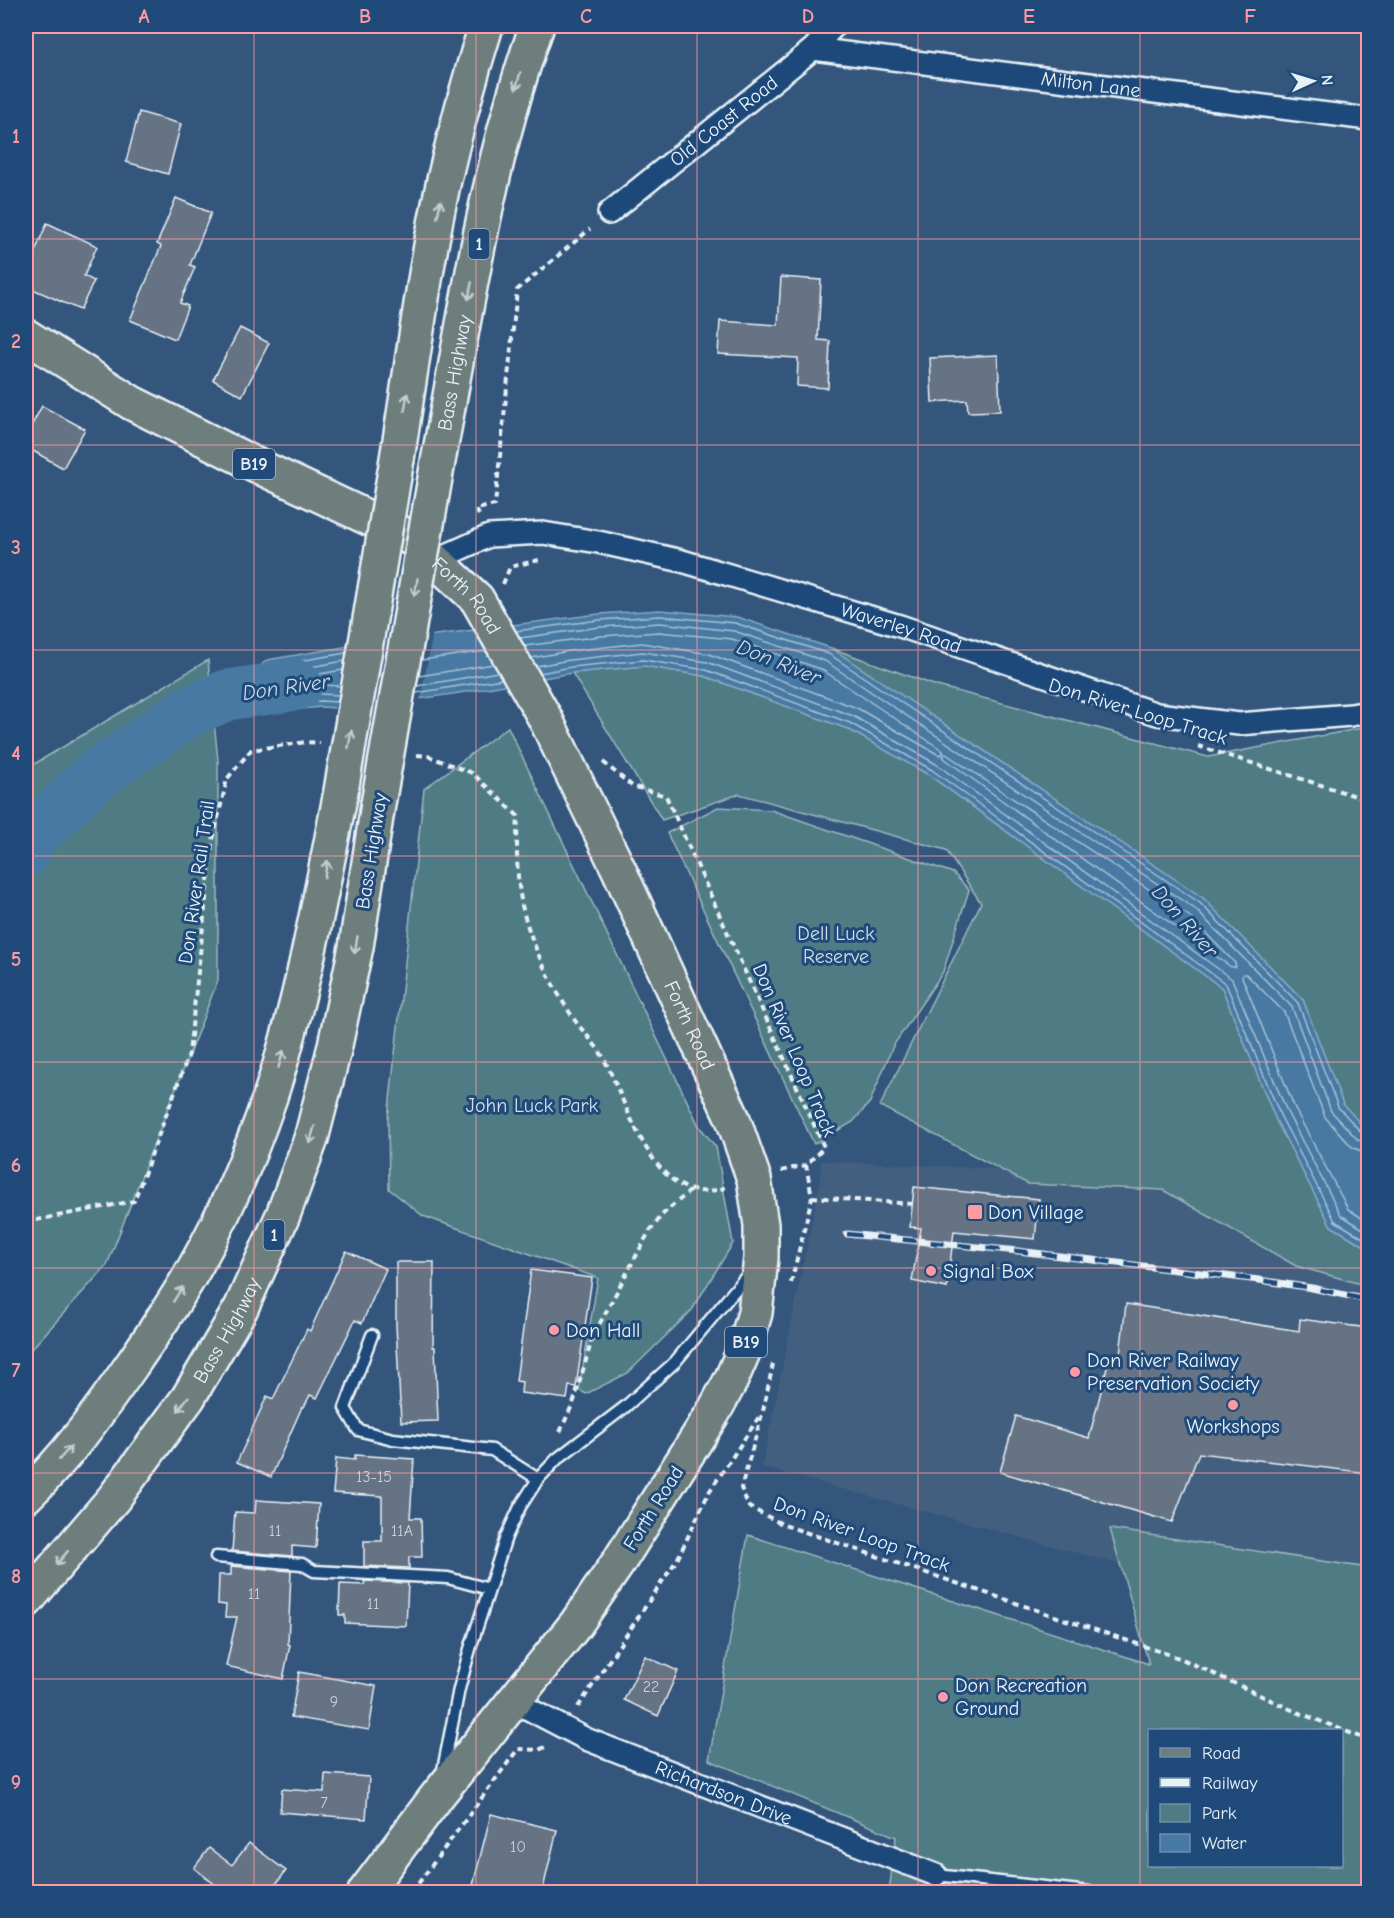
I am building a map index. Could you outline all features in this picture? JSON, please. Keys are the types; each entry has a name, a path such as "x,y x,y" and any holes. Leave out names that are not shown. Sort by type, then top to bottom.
{"main road":[{"name":"Bass Highway","path":"26,1496 95,1418 195,1268 238,1178 269,1097 312,938 340,797 429,258 462,106 486,26"},
{"name":"Bass Highway","path":"26,1601 114,1498 188,1398 241,1308 283,1215 311,1139 334,1050 356,947 378,804 437,467 490,189 520,72 537,26"},
{"name":"Forth Road","path":"26,336 132,403 262,468 411,538 441,566 489,594 733,1119 754,1179 761,1225 761,1258 755,1313 744,1350 718,1405 620,1560 576,1624 437,1796 365,1893"}],"street":[{"name":"Old Coast Road","path":"609,213 813,49 834,26"},
{"name":"Milton Lane","path":"813,49 1368,119"},
{"name":"Waverley Road","path":"441,566 451,553 489,536 543,533 598,542 682,561 900,626 1157,714 1239,724 1368,712"},
{"name":"Richardson Drive","path":"515,1702 597,1743 936,1875"}],"lane":[{"path":"437,1796 459,1689 470,1649 506,1537 520,1507 538,1479 557,1459 625,1407 675,1362 761,1258"},
{"path":"372,1335 345,1408 358,1430 393,1439 492,1450 538,1479"},
{"path":"216,1557 302,1564 314,1571 448,1578 489,1589"},
{"path":"936,1875 1089,1893"}],"path":[{"path":"495,505 517,290 609,213"},
{"path":"489,594 510,567 542,559"},
{"name":"Don River Rail Trail","path":"26,1222 134,1201 189,1054 212,844 227,779 251,750 306,742 328,744"},
{"name":"Don River Loop Track","path":"1189,743 1368,800"},
{"path":"406,754 428,756 472,773 518,816 516,855 525,919 547,975 575,1021 600,1052 641,1138 663,1171 690,1191 711,1192 806,1165"},
{"name":"Don River Loop Track","path":"600,758 632,786 666,796 824,1147 806,1165 812,1197 791,1285"},
{"path":"538,1479 574,1401 593,1336 650,1232 664,1213 690,1191"},
{"path":"812,1197 913,1204"},
{"name":"Don River Loop Track","path":"776,1353 763,1411 741,1488 749,1508 784,1526 1182,1659 1292,1710 1340,1729"},
{"path":"412,1893 518,1749 539,1750 549,1745 563,1727 678,1558 709,1492 763,1411"},
{"name":"Don River Loop Track","path":"1343,1730 1368,1740"}],"shaded area":[{"name":"Don River Railway Preservation Society","path":"821,1161 1182,1177 1368,1278 1368,1626 1181,1581 762,1467 820,1182"}],"green space":[{"path":"831,648 937,686 1208,757 1368,727 1368,1132 1343,1105 1303,1000 1203,898"},
{"path":"208,660 218,761 218,980 107,1265 26,1355 26,769"},
{"path":"644,666 704,676 848,729 929,775 1222,988 1276,1120 1331,1226 1368,1248 1368,1286 1296,1266 1163,1190 1028,1184 880,1106 981,903 946,850 739,794 662,820 572,673"},
{"name":"John Luck Park","path":"508,727 699,1126 716,1147 733,1243 692,1310 628,1373 586,1394 579,1390 598,1278 423,1216 389,1189 388,1118 424,789"},
{"name":"Dell Luck Reserve","path":"718,807 771,810 953,873 969,890 943,972 893,1046 870,1102 853,1122 814,1144 667,833"},
{"name":"Don Recreation Ground","path":"1110,1529 1368,1568 1368,1892 889,1892 896,1837 709,1760 748,1535 1149,1664"}],"water":[{"path":"660,610 737,617 831,648 1203,898 1303,1000 1343,1104 1368,1132 1368,1248 1331,1226 1276,1120 1222,988 929,775 848,729 704,676 644,666 572,673 351,709 321,707 264,713 227,695 267,660 350,646 599,614"}],"pier":[{"path":"433,632 420,702 351,712 334,711 346,644"}],"building":[{"path":"139,112 181,124 168,174 126,162"},
{"path":"176,198 211,213 190,265 195,267 180,303 188,306 175,339 130,320 161,246 157,244"},
{"path":"47,223 97,246 84,276 94,281 80,310 26,286 26,273"},
{"path":"781,277 821,280 818,340 830,341 828,388 797,386 798,358 718,354 720,321 778,325"},
{"path":"240,328 269,343 242,396 213,380"},
{"path":"998,355 1000,411 968,412 967,400 932,402 930,358"},
{"path":"42,406 85,429 63,468 26,447 26,436"},
{"name":"Don Village","path":"914,1187 1039,1199 1035,1239 954,1231 947,1288 912,1281 921,1228 910,1227"},
{"path":"346,1251 386,1269 362,1323 355,1320 317,1398 310,1395 302,1407 271,1477 237,1462 267,1396 273,1399 307,1329 310,1331"},
{"path":"396,1262 434,1262 433,1347 435,1347 438,1421 401,1422 396,1325"},
{"name":"Don Hall","path":"531,1270 592,1278 576,1387 569,1386 567,1399 521,1393 522,1382 516,1381"},
{"name":"Workshops","path":"1126,1304 1299,1331 1300,1319 1368,1328 1368,1473 1199,1453 1172,1522 1000,1472 1016,1416 1089,1438 1109,1360 1119,1362"},
{"path":"355,1455 414,1459 410,1518 421,1518 422,1557 409,1557 409,1568 364,1566 364,1541 382,1541 382,1496 333,1493 336,1458 355,1460"},
{"path":"256,1500 319,1504 316,1548 292,1546 292,1556 232,1551 235,1512 255,1513"},
{"path":"231,1566 291,1571 288,1644 290,1645 283,1679 226,1666 237,1617 225,1617 226,1605 218,1604 219,1575 231,1575"},
{"path":"364,1581 408,1583 406,1626 345,1623 345,1615 339,1615 340,1584 365,1585"},
{"path":"645,1656 678,1671 658,1716 624,1700"},
{"path":"299,1672 376,1686 369,1730 291,1717"},
{"path":"325,1774 369,1777 366,1819 280,1812 282,1789 324,1792"},
{"path":"491,1814 557,1830 542,1893 471,1893"},
{"path":"249,1843 286,1871 269,1893 226,1893 194,1868 209,1848 232,1865"}],"waterway":[{"name":"Don River","path":"26,851 29,839 96,775 188,712 227,695 297,685"}],"railway":[{"path":"847,1234 1018,1251 1259,1280 1368,1300"}],"place":[{"name":"Don Village","path":"975,1212"},
{"name":"Signal Box","path":"931,1271"},
{"name":"Don Hall","path":"554,1330"},
{"name":"Don River Railway Preservation Society","path":"1075,1372"},
{"name":"Workshops","path":"1233,1405"},
{"name":"Don Recreation Ground","path":"943,1697"}]}
